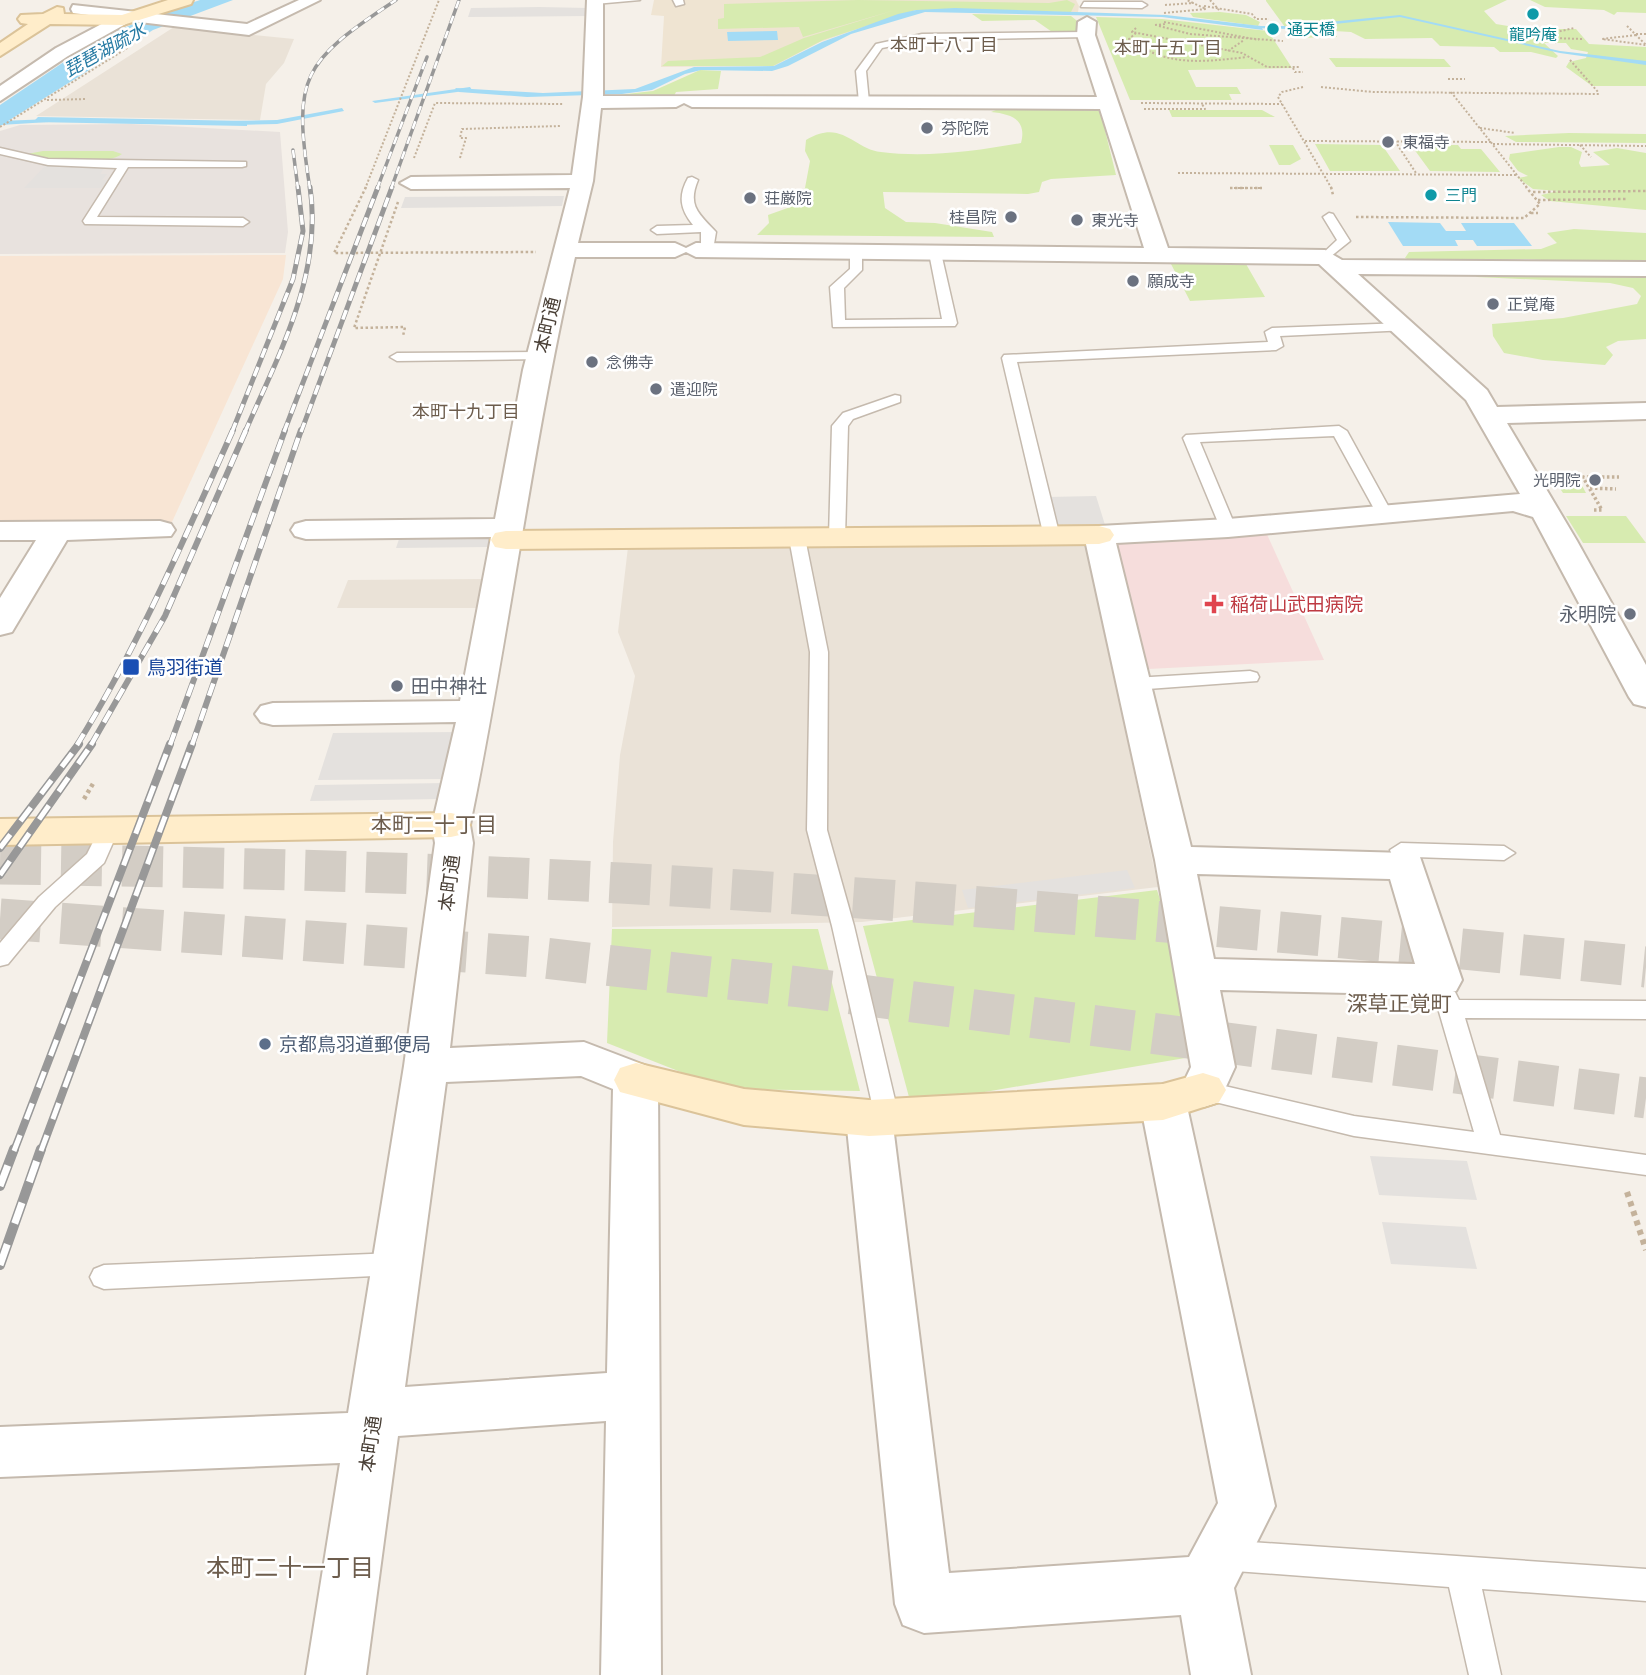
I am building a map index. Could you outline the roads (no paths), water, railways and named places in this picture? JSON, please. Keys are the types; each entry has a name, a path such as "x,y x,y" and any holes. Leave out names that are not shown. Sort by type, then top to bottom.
{"street":[{"path":"0,37 52,0"},
{"path":"0,51 72,0"},
{"path":"89,0 79,9 249,30 312,0"},
{"path":"0,95 71,47 138,17 185,0"},
{"name":"本町通","path":"336,1675 426,1066 454,843 451,825 476,711 539,356 582,181 593,104 595,0"},
{"path":"1085,14 1158,254"},
{"path":"27,19 138,17"},
{"path":"593,104 684,101 1110,103"},
{"path":"411,183 582,181"},
{"path":"565,250 695,245 856,253 1158,254 1330,262 1646,269"},
{"path":"1330,262 1476,396 1544,511 1646,697"},
{"path":"1488,415 1646,411"},
{"path":"306,530 797,538 1052,537 1228,527 1515,502 1544,511"},
{"path":"0,531 160,530"},
{"path":"0,625 57,531"},
{"path":"426,1066 584,1059 636,1080 744,1107 878,1117 1183,1096 1213,1067 1175,860 1100,535"},
{"path":"273,713 476,711"},
{"path":"0,832 451,825"},
{"path":"1175,860 1406,866 1445,995 1196,974"},
{"path":"631,1675 636,1080"},
{"path":"1183,1096 1247,1506 1213,1570 1221,1675"},
{"path":"878,1117 925,1604 1213,1570"},
{"path":"0,1452 373,1425 634,1395"}],"lane":[{"path":"595,0 635,0"},
{"path":"864,102 861,71 879,46 919,37 1142,5"},
{"path":"0,151 48,162 242,164"},
{"path":"117,164 123,169 89,221 243,222"},
{"path":"692,180 686,192 686,209 695,245"},
{"path":"1329,216 1344,241 1330,262"},
{"path":"657,230 695,245"},
{"path":"856,253 856,270 837,287 838,324 950,323 936,253"},
{"path":"1052,537 1009,358 1276,346 1272,332 1403,327"},
{"path":"397,357 539,356"},
{"path":"837,538 840,426 848,416 895,399"},
{"path":"1228,527 1191,438 1339,431 1384,513"},
{"path":"797,538 819,652 817,830 844,926 878,1117"},
{"path":"1134,684 1250,677"},
{"path":"0,958 47,902 96,858 108,829"},
{"path":"1406,866 1401,850 1504,853"},
{"path":"1490,1144 1445,995 1646,1010"},
{"path":"1183,1096 1354,1126 1646,1165"},
{"path":"104,1277 395,1264"},
{"path":"1213,1570 1462,1572 1646,1585"},
{"path":"1462,1572 1485,1675"}],"water":[{"name":"琵琶湖疏水","path":"200,0 233,0 153,30 0,126 0,105 89,45 139,21"},
{"path":"955,8 1166,15 1261,26 1263,30 1162,17 925,12 851,34 788,66 772,71 701,70 685,74 652,90 622,94 527,97 459,92 455,88 543,93 635,89 694,67 774,66 822,42 898,14"},
{"path":"777,31 778,40 728,41 727,32"},
{"path":"38,117 247,121 247,126 33,122"},
{"path":"1388,222 1440,223 1446,231 1466,231 1461,223 1514,223 1532,246 1477,246 1473,240 1455,240 1458,246 1403,246"}],"waterway":[{"path":"1249,27 1307,26 1400,16 1560,52 1646,63"},
{"path":"375,101 470,89"},
{"path":"233,123 277,122 342,110"},
{"path":"0,123 49,120"}],"tunnel":[{"path":"0,864 233,868 543,879 878,899 1134,919 1646,967"},
{"path":"0,919 535,957 800,987 1646,1098"}],"railway":[{"path":"310,189 303,121 305,96 311,75 323,57 340,40 396,0"},
{"path":"391,189 459,0"},
{"path":"377,189 427,57"},
{"path":"293,150 298,189"},
{"path":"232,432 293,279 303,231 298,187"},
{"path":"245,432 284,343 304,282 310,251 310,187"},
{"path":"284,432 378,187"},
{"path":"301,432 392,187"},
{"path":"77,745 141,630 233,430"},
{"path":"91,745 165,616 246,430"},
{"path":"170,745 285,430"},
{"path":"192,745 301,430"},
{"path":"0,848 79,744"},
{"path":"0,875 92,744"},
{"path":"14,1151 170,744"},
{"path":"41,1151 192,744"},
{"path":"0,1186 14,1149"},
{"path":"0,1265 41,1149"}],"place":[{"name":"龍吟庵","path":"1533,14"},
{"name":"通天橋","path":"1273,29"},
{"name":"芬陀院","path":"927,128"},
{"name":"東福寺","path":"1388,142"},
{"name":"三門","path":"1431,195"},
{"name":"荘厳院","path":"750,198"},
{"name":"桂昌院","path":"1011,217"},
{"name":"東光寺","path":"1077,220"},
{"name":"願成寺","path":"1133,281"},
{"name":"正覚庵","path":"1493,304"},
{"name":"念佛寺","path":"592,362"},
{"name":"遣迎院","path":"656,389"},
{"name":"光明院","path":"1595,480"},
{"name":"稲荷山武田病院","path":"1214,604"},
{"name":"永明院","path":"1630,614"},
{"name":"鳥羽街道","path":"131,667"},
{"name":"田中神社","path":"397,686"},
{"name":"京都鳥羽道郵便局","path":"265,1044"}],"district":[{"name":"本町十八丁目","path":"944,45"},
{"name":"本町十五丁目","path":"1168,48"},
{"name":"本町十九丁目","path":"466,412"},
{"name":"本町二十丁目","path":"434,825"},
{"name":"深草正覚町","path":"1399,1004"},
{"name":"本町二十一丁目","path":"290,1568"}]}
